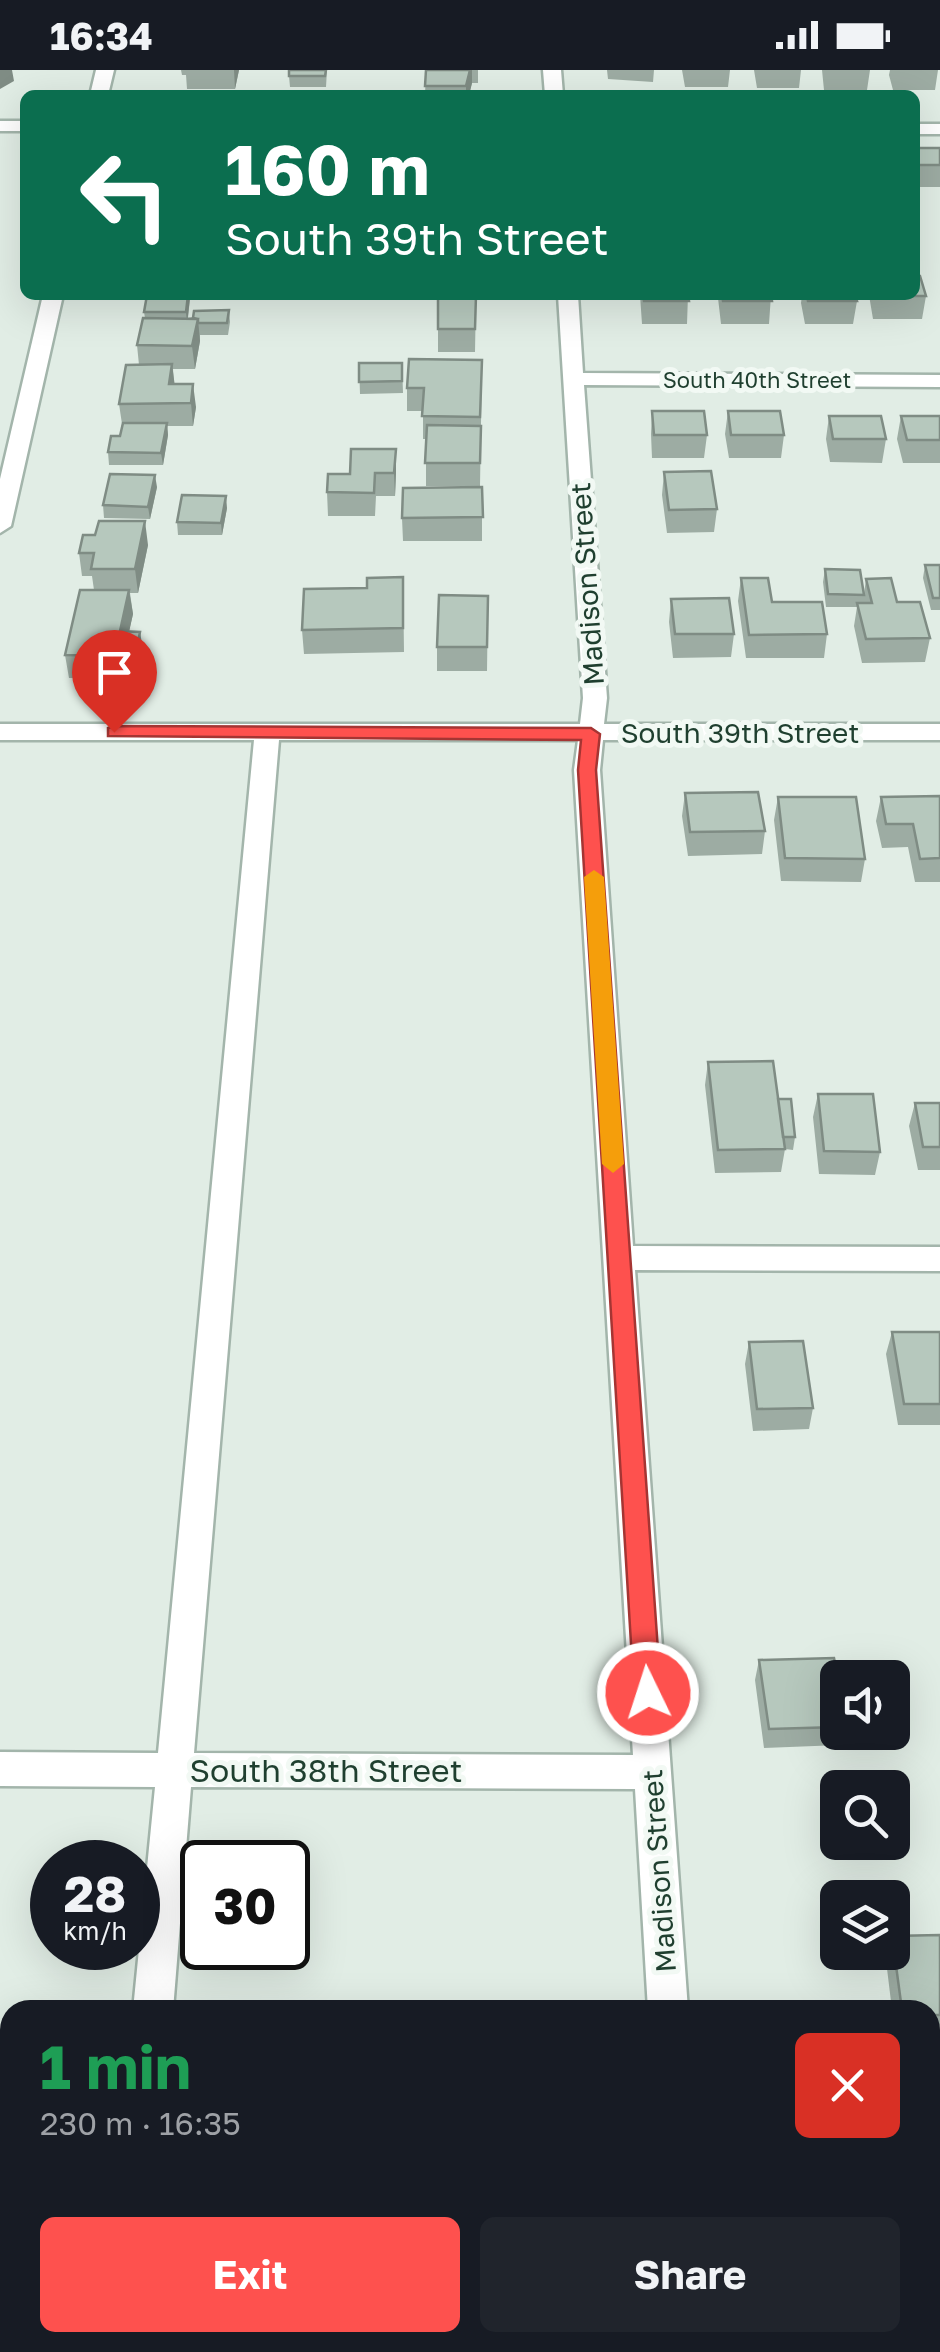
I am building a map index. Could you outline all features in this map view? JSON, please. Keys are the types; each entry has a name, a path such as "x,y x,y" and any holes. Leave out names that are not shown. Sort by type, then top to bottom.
{"street":[{"path":"0,526 52,300"},
{"name":"Madison Street","path":"568,300 595,698 587,770 667,2000"},
{"name":"South 40th Street","path":"574,378 940,381"},
{"name":"South 39th Street","path":"0,732 940,732"},
{"path":"154,2000 266,732"},
{"path":"619,1258 940,1259"},
{"name":"South 38th Street","path":"0,1769 653,1772"}],"building":[{"path":"289,70 326,70 325,76 289,76"},
{"path":"426,70 470,70 466,86 425,86"},
{"path":"920,148 940,148 940,165 920,165"},
{"path":"146,300 187,300 186,312 144,312"},
{"path":"438,300 476,300 475,329 438,329"},
{"path":"229,310 227,323 198,323 193,318 194,311"},
{"path":"143,318 198,319 192,346 137,345"},
{"path":"409,359 482,360 480,417 422,416 424,388 407,388"},
{"path":"359,363 402,363 402,381 359,382"},
{"path":"172,364 169,384 193,384 191,403 119,404 126,365"},
{"path":"652,411 704,411 707,435 654,435"},
{"path":"728,411 780,411 784,435 731,435"},
{"path":"829,416 881,416 886,439 833,439"},
{"path":"901,416 940,416 940,440 907,440"},
{"path":"123,423 167,423 161,453 108,452 111,436 120,436"},
{"path":"427,425 481,426 480,463 425,463"},
{"path":"351,449 396,449 394,473 375,473 374,493 327,492 328,474 350,474"},
{"path":"711,471 717,509 669,510 664,472"},
{"path":"110,474 155,475 148,507 103,505"},
{"path":"482,487 483,517 402,518 403,488"},
{"path":"182,495 226,496 221,523 177,522"},
{"path":"99,521 145,521 135,569 91,569 94,553 79,553 83,535 95,535"},
{"path":"925,565 940,565 940,598 933,598"},
{"path":"825,569 860,570 864,595 828,594"},
{"path":"403,577 403,628 302,630 304,589 367,588 367,578"},
{"path":"741,578 768,578 772,602 822,602 827,634 749,635"},
{"path":"891,578 897,602 920,602 930,638 866,639 857,603 872,603 866,579"},
{"path":"80,590 129,590 120,631 140,632 135,656 65,655"},
{"path":"439,595 488,596 487,647 437,647"},
{"path":"729,598 734,634 675,634 671,599"},
{"path":"758,792 765,831 690,832 685,793"},
{"path":"940,796 940,858 920,859 913,824 886,824 881,797"},
{"path":"778,797 856,797 865,859 785,858"},
{"path":"773,1061 785,1149 718,1150 708,1062"},
{"path":"818,1094 873,1094 880,1152 824,1151"},
{"path":"778,1099 791,1099 795,1137 783,1137"},
{"path":"915,1103 940,1103 940,1147 923,1147"},
{"path":"892,1332 940,1332 940,1404 904,1404"},
{"path":"803,1341 813,1408 757,1409 749,1342"},
{"path":"834,1658 820,1660 820,1728 769,1729 759,1660"},
{"path":"940,1935 940,2000 901,2000 897,1970 910,1970 910,1936"}],"slow traffic":[{"path":"594,877 613,1164"}],"route":[{"path":"114,732 591,734 587,770 648,1693"}]}
